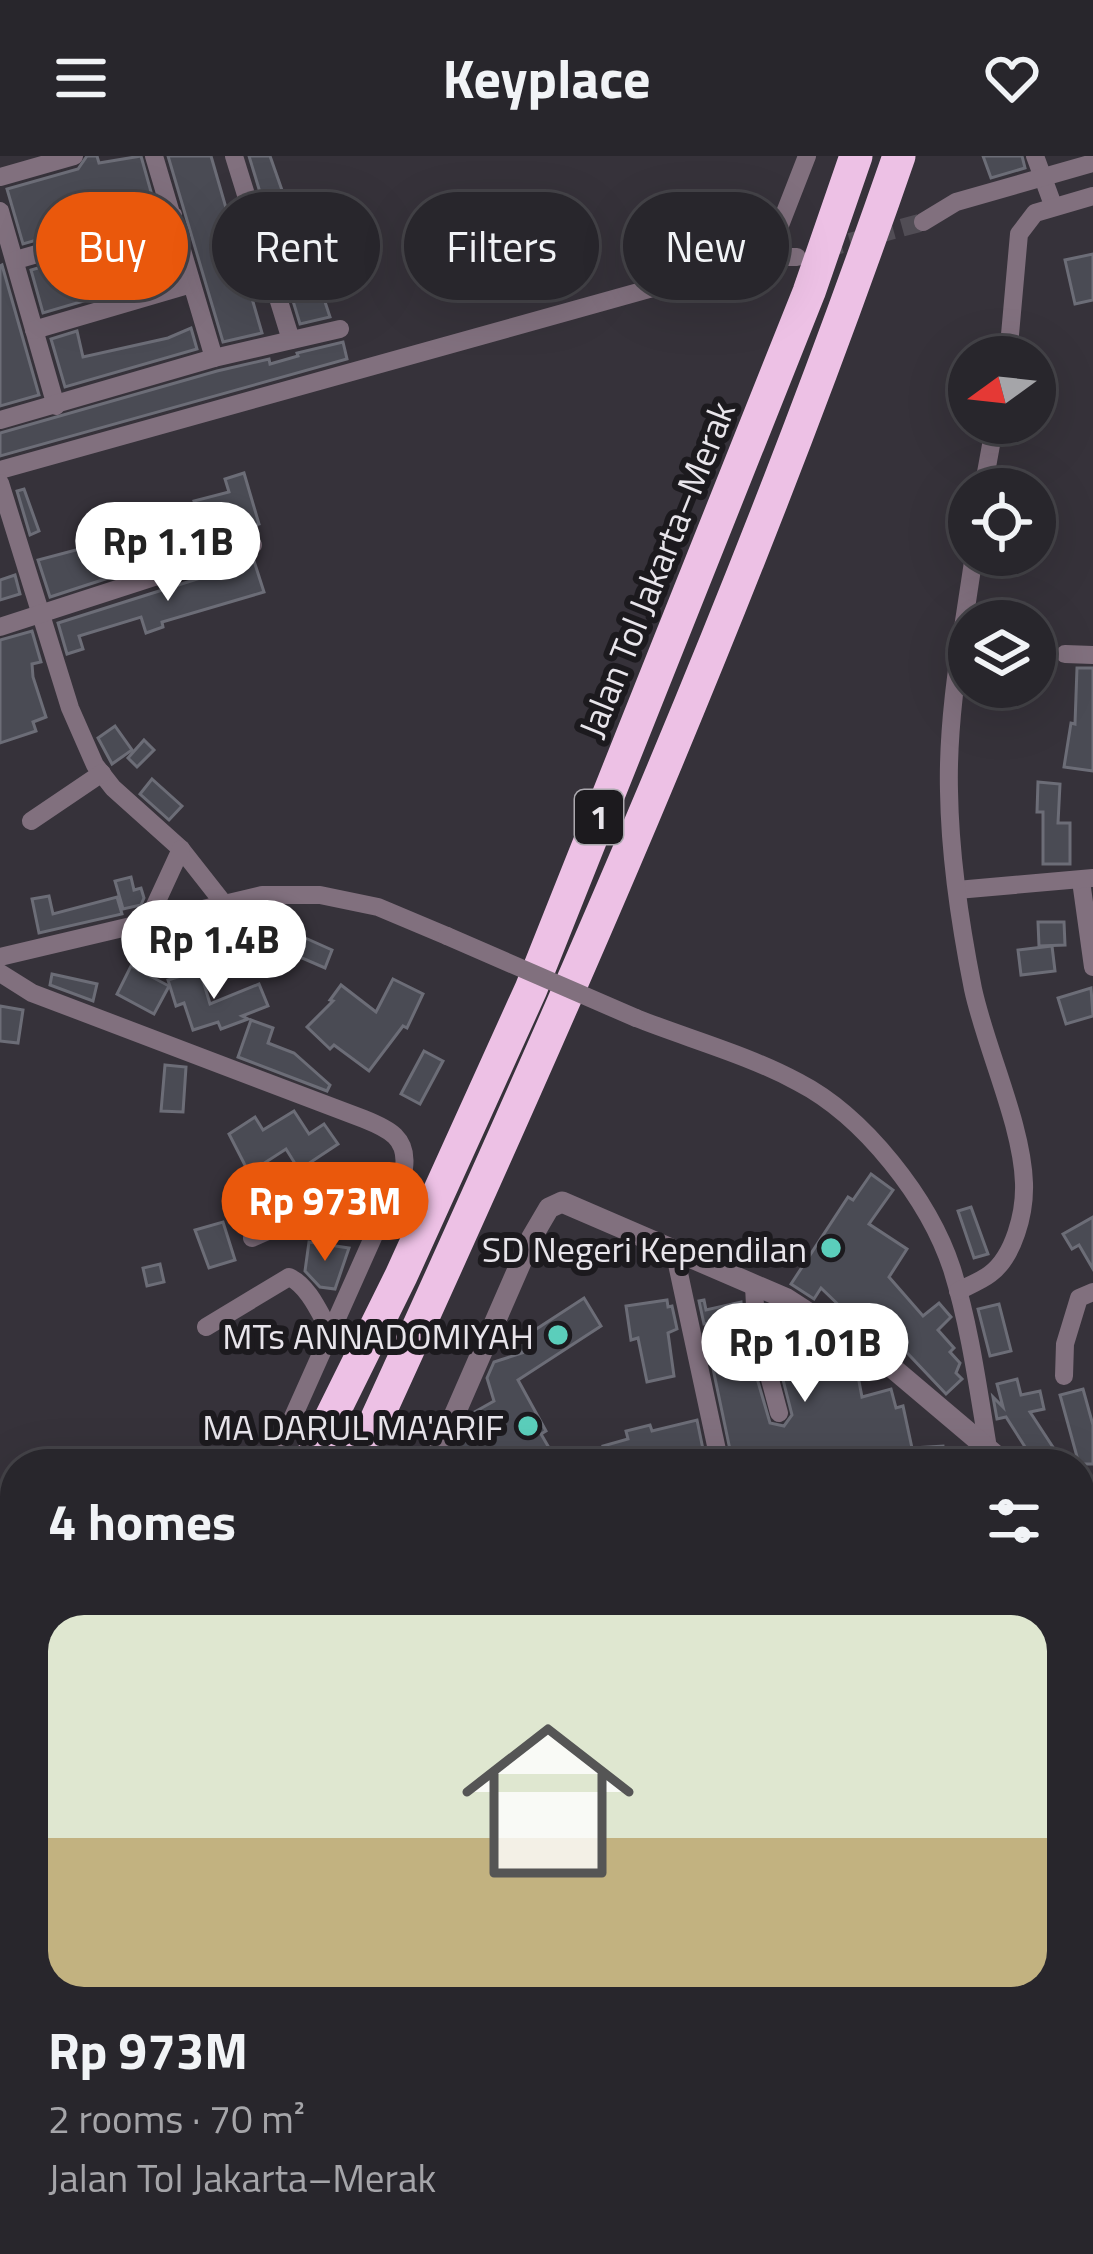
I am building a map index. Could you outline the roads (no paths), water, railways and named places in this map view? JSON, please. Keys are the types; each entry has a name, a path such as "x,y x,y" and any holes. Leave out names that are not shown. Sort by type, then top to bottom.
{"highway":[{"name":"Jalan Tol Jakarta–Merak","path":"315,1449 530,989 809,292 856,156"},
{"name":"1","path":"363,1449 587,954 738,590 899,156"}],"street":[{"path":"0,177 74,156"},
{"path":"154,156 166,192"},
{"path":"234,156 291,340"},
{"path":"789,202 807,156"},
{"path":"1035,156 1048,188"},
{"path":"1010,336 1019,234 1048,188 1093,164"},
{"path":"923,222 956,202 1048,188 1093,196"},
{"path":"0,212 56,406"},
{"path":"16,260 36,254"},
{"path":"789,257 797,257"},
{"path":"188,272 214,358"},
{"path":"34,330 191,284"},
{"path":"0,470 623,296"},
{"path":"0,420 214,358 340,329"},
{"path":"2,487 70,708 102,773 181,849 225,905"},
{"path":"0,627 253,545"},
{"path":"958,1292 991,1274 1010,1250 1024,1183 1016,1137 974,992 957,890 949,785 971,576"},
{"path":"1065,654 1093,655"},
{"path":"32,821 102,773"},
{"path":"146,925 181,849"},
{"path":"957,890 1087,879 1093,967"},
{"path":"0,957 262,895 320,895 378,908 799,1082 850,1118 886,1155 934,1227 970,1336 988,1448"},
{"path":"0,973 32,993 388,1129 399,1138 406,1153 404,1168 279,1449"},
{"path":"440,1449 532,1238 549,1208 568,1203 787,1299 889,1365 988,1448"},
{"path":"252,1238 303,1219 344,1222 375,1231"},
{"path":"674,1250 717,1449"},
{"path":"206,1327 289,1276 306,1292 331,1333"},
{"path":"754,1285 756,1327 779,1412"},
{"path":"1064,1376 1071,1316 1079,1298 1093,1292"}],"tunnel":[{"path":"824,249 923,222"}],"place":[{"name":"SD Negeri Kependilan","path":"831,1248"},
{"name":"MTs ANNADOMIYAH","path":"558,1335"},
{"name":"MA DARUL MA'ARIF","path":"528,1426"}]}
